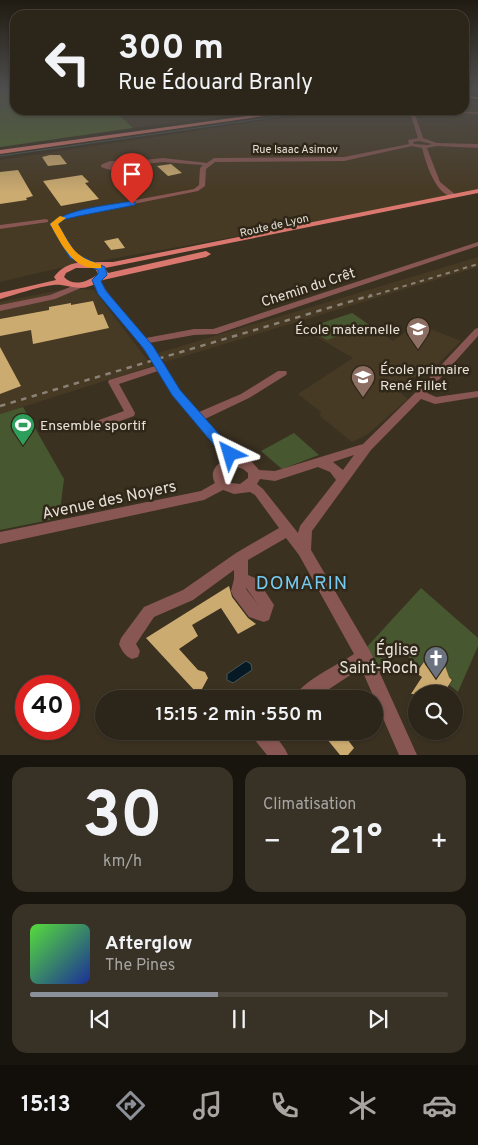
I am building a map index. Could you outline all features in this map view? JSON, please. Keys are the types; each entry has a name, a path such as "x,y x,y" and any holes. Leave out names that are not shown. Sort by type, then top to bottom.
{"main road":[{"path":"0,151 193,123"},
{"path":"0,151 205,123"},
{"name":"Route de Lyon","path":"99,266 478,191"},
{"name":"Route de Lyon","path":"81,285 98,279 454,196"},
{"path":"0,296 64,277 87,264 99,266 103,272 98,279"},
{"path":"0,288 64,277 81,285"}],"street":[{"path":"415,123 421,140"},
{"path":"436,144 433,147 424,148 412,145 410,142 421,140 436,144 478,146"},
{"name":"Rue Isaac Asimov","path":"117,165 163,160 206,164 214,160 227,159 344,159 412,145"},
{"path":"424,148 437,183 454,196"},
{"path":"0,227 52,221 196,190 202,186 202,170 206,164"},
{"path":"52,221 73,256 87,264"},
{"name":"Chemin du Crêt","path":"144,341 194,332 214,332 478,244"},
{"path":"56,296 73,256"},
{"path":"98,279 102,292 144,341 176,393 230,454 233,461"},
{"path":"0,308 56,296 81,285 102,292"},
{"path":"304,551 305,530 367,447 420,394 478,331"},
{"path":"90,428 130,413 113,382 161,367"},
{"path":"198,417 245,396 282,373"},
{"path":"420,394 434,400 478,394"},
{"path":"259,492 262,484 275,476 367,447"},
{"path":"246,487 253,481 254,474 247,464 233,461 220,468 218,479 222,484 230,488 253,488 259,492 304,551 364,657 404,753"},
{"path":"319,462 326,463 336,469 341,476 342,482"},
{"path":"254,474 275,476"},
{"name":"Avenue des Noyers","path":"0,538 204,495 222,484"},
{"path":"132,651 127,644 149,612 188,595 286,527 305,530"},
{"path":"241,557 241,580"},
{"path":"312,690 364,657"},
{"path":"266,740 279,755"}],"shaded area":[{"path":"128,123 170,123 133,128"},
{"path":"247,123 478,123 478,189 323,221 55,269 0,282 0,160"},
{"path":"478,257 478,267 165,362 158,353"},
{"path":"70,288 94,290 152,366 0,414 0,302"},
{"path":"353,313 393,341 414,326 423,326 461,341 435,367 430,365 423,372 395,388 408,399 368,434 352,442 320,416 321,412 298,394 353,358 303,329"}],"green space":[{"path":"0,123 128,123 133,128 0,147"},
{"path":"352,313 369,325 327,340 307,328"},
{"name":"Ensemble sportif","path":"23,407 64,479 59,518 0,530 0,414"},
{"path":"294,433 319,455 282,469 261,451"},
{"path":"421,588 478,638 478,646 461,685 449,685 453,680 446,674 445,666 447,664 443,659 430,663 426,659 420,666 399,650 378,674 365,649"}],"water":[{"path":"246,661 251,664 252,670 233,683 227,680 227,674"}],"building":[{"path":"60,155 67,164 48,166 42,157"},
{"path":"171,164 182,173 168,176 157,166"},
{"path":"18,170 33,196 26,198 27,200 0,204 0,172"},
{"path":"82,175 89,182 85,183 99,199 61,206 43,181"},
{"path":"118,238 125,248 111,250 104,241"},
{"path":"93,301 98,315 103,314 109,328 33,344 31,330 0,336 0,319 49,310 49,307"},
{"path":"0,347 21,386 0,394"},
{"path":"229,586 232,597 248,618 256,624 238,634 221,608 192,625 198,636 179,649 198,670 205,672 208,678 202,689 198,690 194,690 146,638"},
{"name":"Église Saint-Roch","path":"426,659 429,662 439,661 440,659 447,663 445,666 452,680 449,685 417,685 422,677 416,673"},
{"path":"328,740 348,740 354,748 348,755 340,755"}],"waterway":[{"path":"0,156 230,123"}],"railway":[{"path":"368,297 478,264"},
{"path":"0,406 372,295"}],"slow traffic":[{"path":"62,218 58,219 59,222 54,224 73,256 87,264 98,266"}],"place":[{"name":"École maternelle","path":"418,350"},
{"name":"École primaire René Fillet","path":"363,398"},
{"name":"Ensemble sportif","path":"23,446"},
{"name":"Église Saint-Roch","path":"436,679"}],"district":[{"name":"DOMARIN","path":"302,582"}],"route":[{"path":"132,204 58,219 59,222 54,224 73,256 82,262 99,266 102,269 102,275 96,280 102,292 149,348 176,393 230,454"}]}
